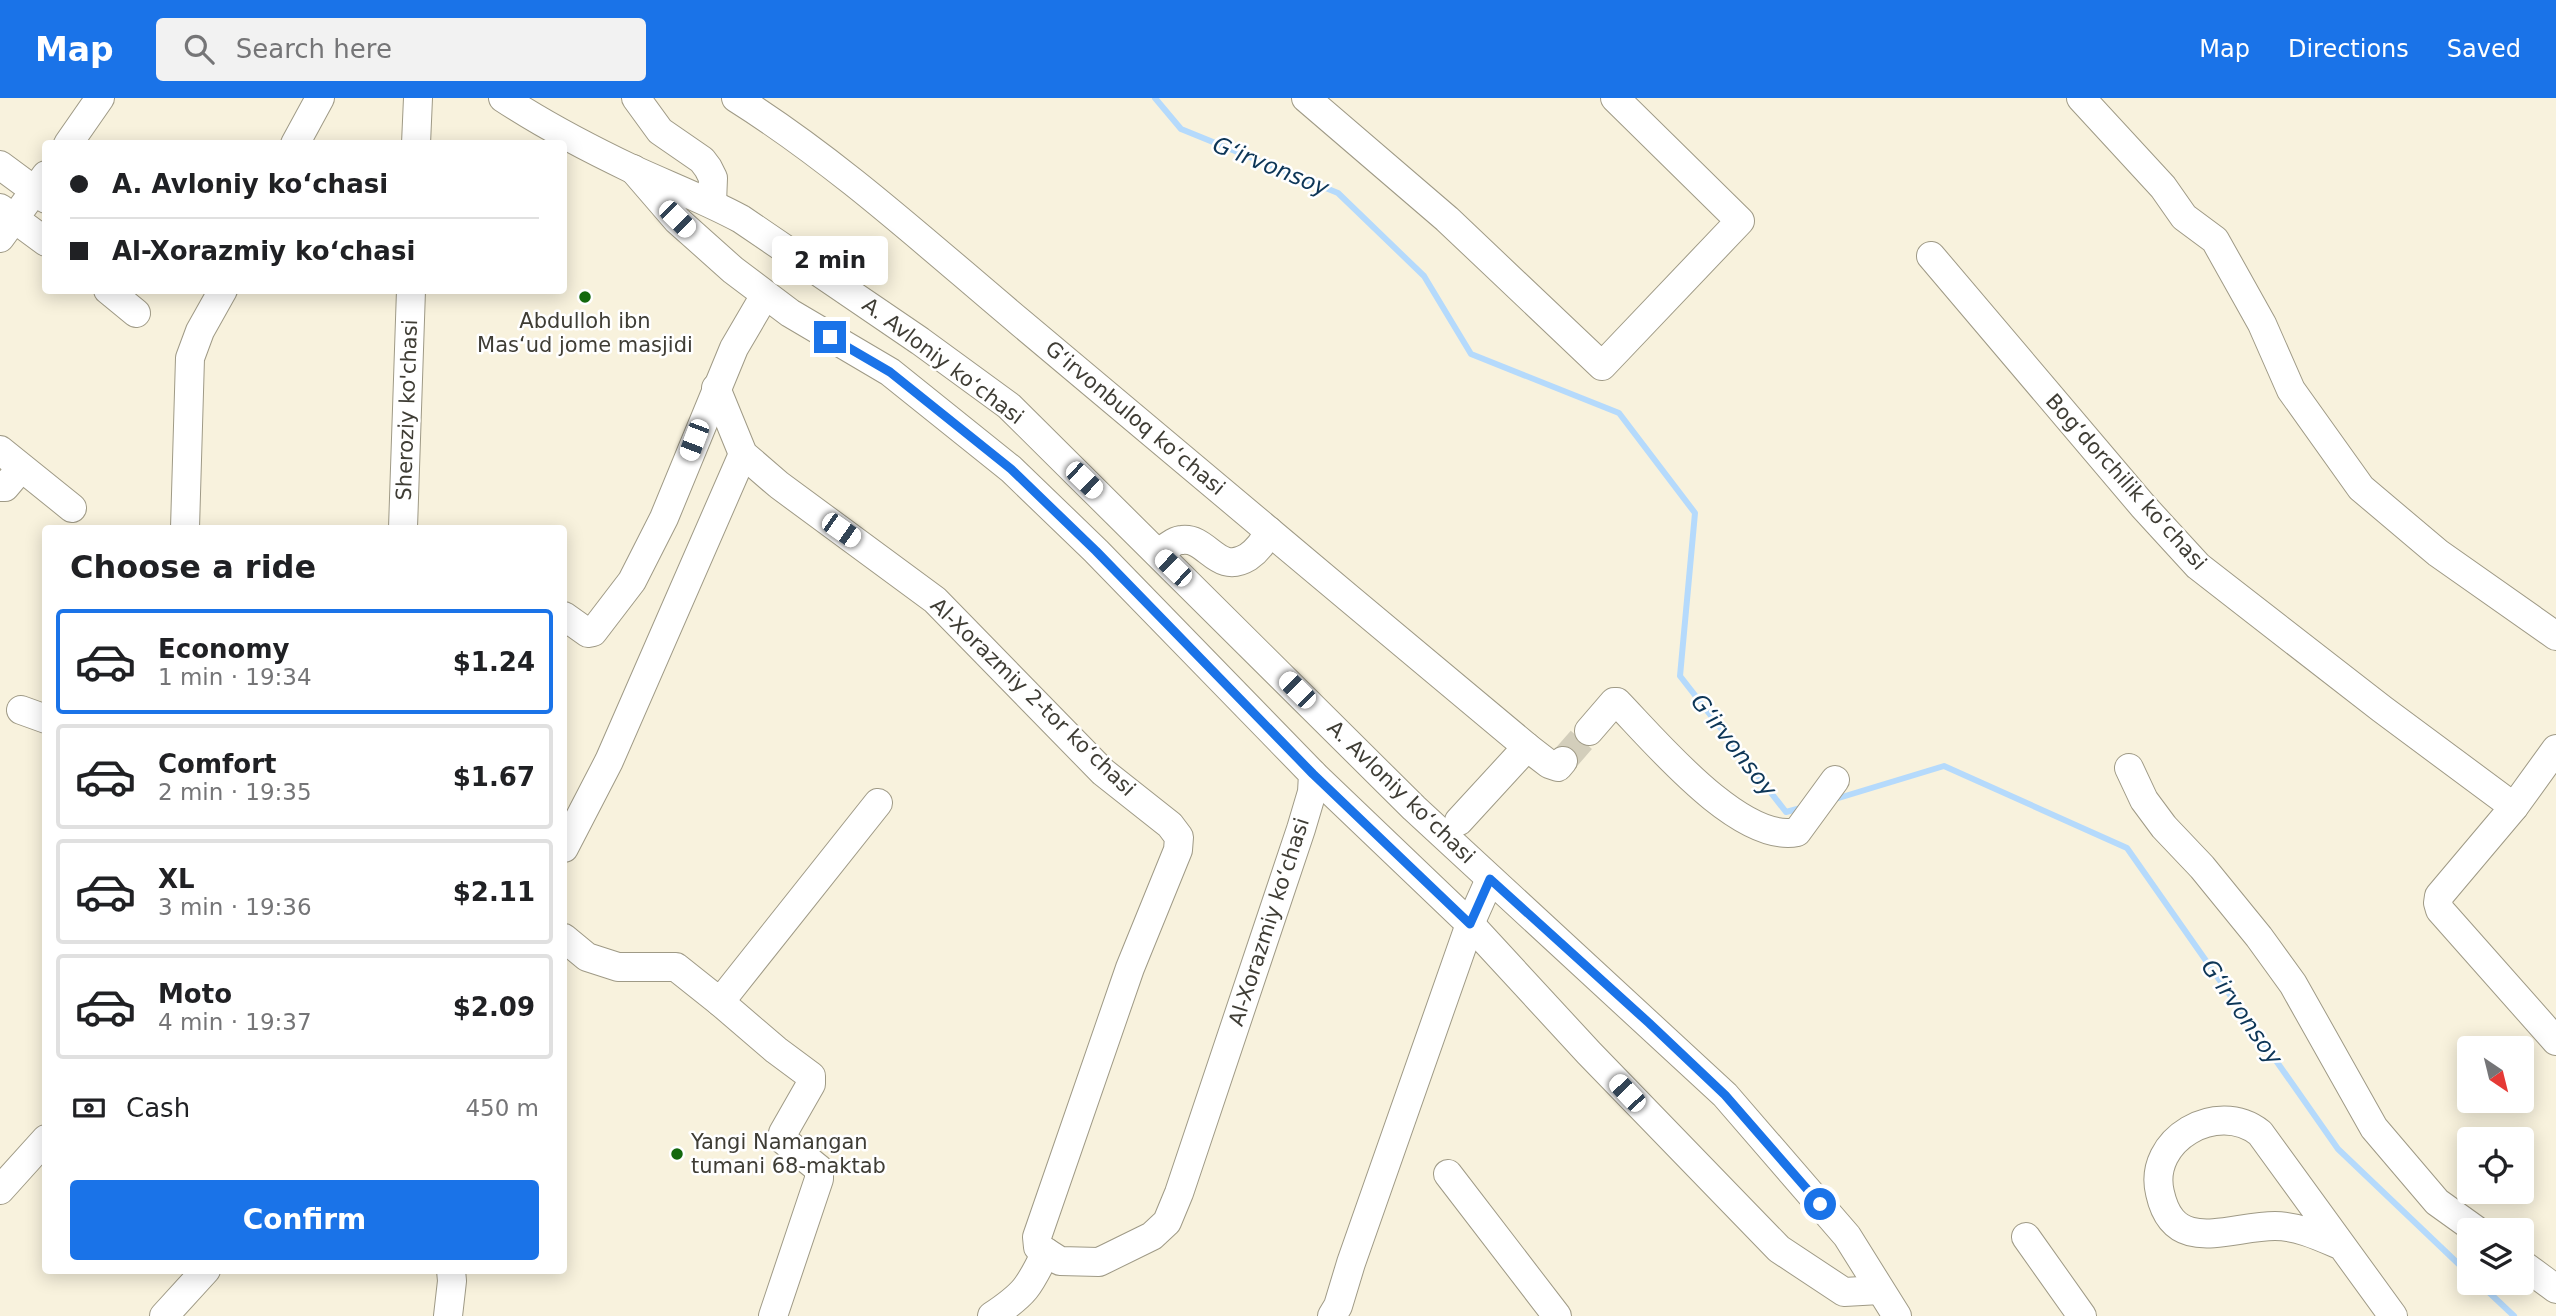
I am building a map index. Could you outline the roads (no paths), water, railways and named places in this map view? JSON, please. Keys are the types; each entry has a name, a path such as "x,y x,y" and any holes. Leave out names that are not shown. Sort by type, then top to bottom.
{"street":[{"path":"71,140 100,98"},
{"path":"297,140 320,98"},
{"path":"416,140 418,98"},
{"name":"A. Avloniy ko‘chasi","path":"503,98 537,120 633,169 712,203 741,219 848,290 1009,406 1414,808 1725,1095 1847,1236 1897,1316"},
{"path":"636,98 660,131 702,160 708,168 713,177 712,203"},
{"name":"Gʻirvonbuloq koʻchasi","path":"736,98 838,170 900,219 1549,765 1558,767 1563,761"},
{"path":"1306,98 1447,219 1602,366 1740,221 1615,98"},
{"path":"2081,98 2162,187 2184,217 2215,240 2262,324 2291,390 2361,488 2438,553 2556,636"},
{"path":"0,165 42,189 5,221 42,240"},
{"path":"633,169 694,236 765,295 790,313 890,372 1011,469 1096,551 1313,774 1470,924 1656,1123 1779,1249 1844,1292 1880,1290"},
{"name":"Bogʻdorchilik koʻchasi","path":"1931,256 2143,506 2198,566 2382,709 2514,807"},
{"path":"113,294 136,313"},
{"path":"185,525 190,358 200,331 221,294"},
{"name":"Sheroziy ko'chasi","path":"403,525 411,294"},
{"path":"567,618 589,633 593,632 632,581 664,518 734,348 765,295"},
{"name":"Al-Xorazmiy 2-tor koʻchasi","path":"716,388 743,454 779,485 935,600 1103,772 1170,825 1179,837 1178,850 1130,968 1037,1237 1038,1247 1046,1252"},
{"path":"567,842 609,761 743,454"},
{"path":"0,487 5,487 10,459 72,508"},
{"path":"1158,553 1180,539 1189,540 1230,563 1240,562 1254,553 1269,531"},
{"path":"1588,731 1614,702 1618,702 1718,803 1752,823 1780,832 1797,832 1835,780"},
{"path":"1459,821 1527,747"},
{"path":"2556,750 2514,807 2440,896 2438,903 2440,910 2556,1041"},
{"path":"2129,768 2144,800 2164,827 2202,867 2293,984 2374,1128 2437,1202 2459,1218"},
{"name":"Al-Xorazmiy koʻchasi","path":"1046,1252 1060,1261 1099,1262 1152,1236 1167,1222 1301,830 1312,792 1313,774"},
{"path":"720,1002 878,803"},
{"path":"1332,1316 1338,1306 1470,924 1490,879"},
{"path":"567,940 587,957 618,967 676,967 811,1076 811,1084 782,1139 819,1169 819,1179 773,1316"},
{"path":"2342,1246 2310,1233 2278,1226 2217,1234 2187,1233 2166,1215 2159,1189 2162,1163 2176,1140 2197,1124 2224,1119 2250,1125 2260,1133 2393,1316"},
{"path":"0,1190 42,1143"},
{"path":"1448,1174 1557,1316"},
{"path":"2026,1237 2082,1316"},
{"path":"992,1316 1013,1302 1030,1285 1046,1252"},
{"path":"2534,1273 2556,1289"},
{"path":"164,1316 202,1274"},
{"path":"431,1316 452,1276"},
{"path":"448,1316 452,1276"}],"waterway":[{"name":"G‘irvonsoy","path":"1155,98 1181,129 1338,193 1424,276 1471,354 1619,413 1695,513 1680,676 1786,812 1801,808"},
{"name":"G‘irvonsoy","path":"1832,800 1944,766 2127,848 2338,1149 2457,1263"},
{"name":"G‘irvonsoy","path":"2492,1295 2514,1316"}],"tunnel":[{"path":"1563,761 1589,731"}],"place":[{"name":"Abdulloh ibn Mas‘ud jome masjidi","path":"585,297"},
{"name":"Yangi Namangan tumani 68-maktab","path":"677,1154"}]}
